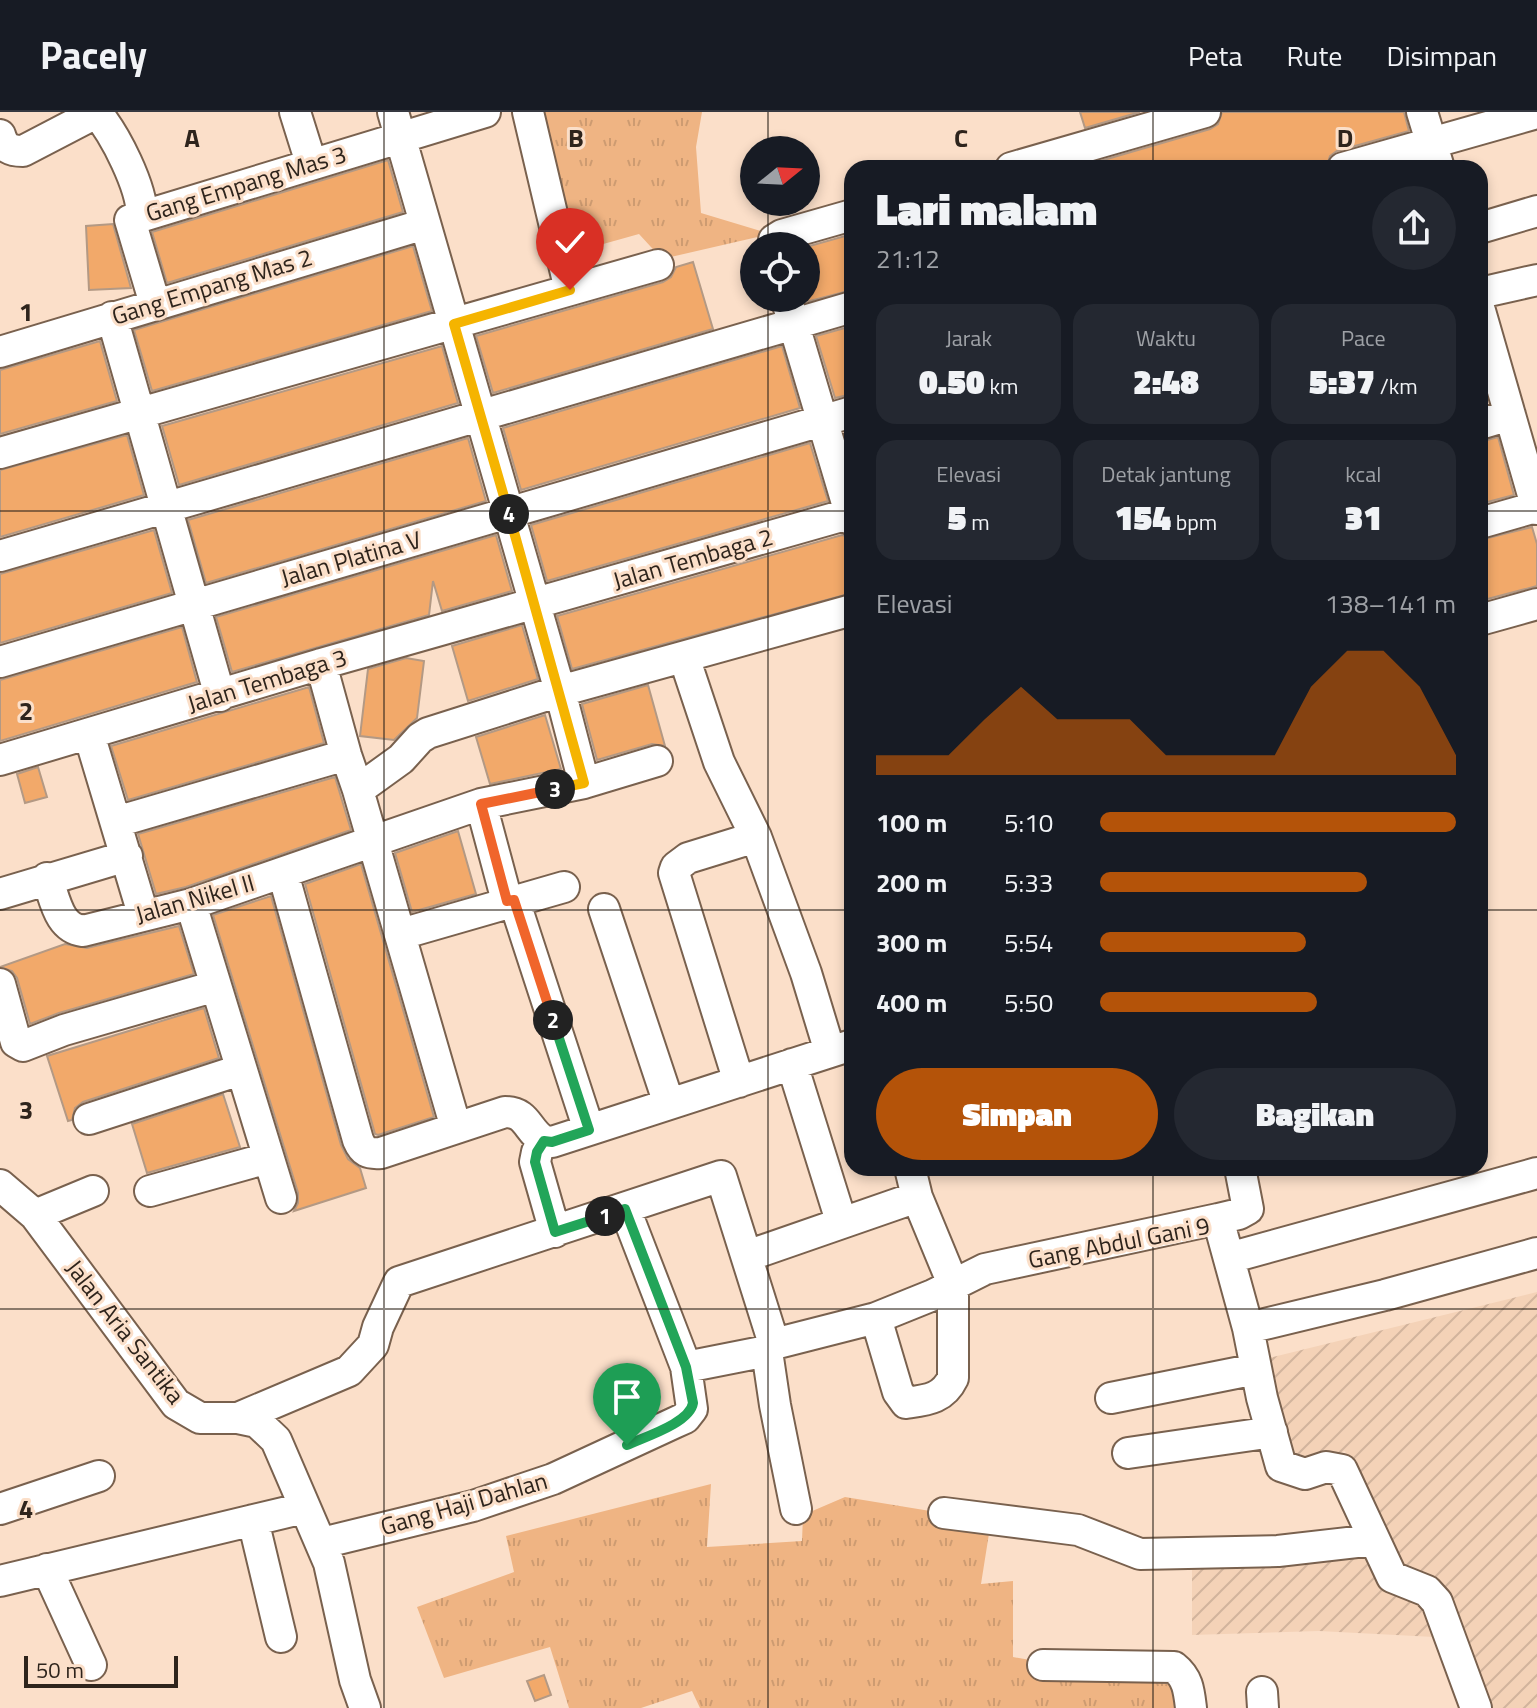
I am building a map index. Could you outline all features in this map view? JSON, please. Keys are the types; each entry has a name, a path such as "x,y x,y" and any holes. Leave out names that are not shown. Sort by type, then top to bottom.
{"street":[{"path":"0,135 3,145 12,151 23,151 97,112 117,143 134,182 142,216"},
{"path":"295,112 311,163"},
{"name":"Gang Empang Mas 3","path":"155,304 130,220 311,163 396,124 485,112"},
{"path":"528,112 570,290"},
{"path":"1086,158 1205,112"},
{"path":"1422,112 1435,156"},
{"path":"1404,160 1435,156 1537,113"},
{"path":"396,124 584,783"},
{"path":"1488,226 1537,211"},
{"path":"792,232 844,217"},
{"name":"Gang Empang Mas 2","path":"0,352 425,224"},
{"path":"0,453 658,265"},
{"path":"1488,291 1537,280"},
{"path":"820,309 844,308"},
{"path":"0,556 481,416 787,312"},
{"path":"790,312 844,493"},
{"path":"112,317 220,696"},
{"path":"1488,343 1537,508 1488,521"},
{"name":"Jalan Platina V","path":"0,662 844,414"},
{"path":"1488,422 1510,415"},
{"name":"Jalan Tembaga 2","path":"535,605 844,518"},
{"path":"1488,618 1537,604"},
{"name":"Jalan Tembaga 3","path":"0,760 321,664 535,605"},
{"path":"358,790 401,759 428,733 560,691 844,612"},
{"path":"283,873 361,1147 372,1154 493,1116 516,1112 526,1119 538,1137 552,1142 841,1049 806,973 756,837 719,762 684,657"},
{"path":"321,664 456,1128"},
{"path":"89,734 143,914"},
{"path":"116,822 346,755"},
{"name":"Jalan Nikel II","path":"47,878 64,923 74,930 83,931 191,904 470,808 584,783 657,761"},
{"path":"470,808 511,901 589,1130"},
{"path":"739,1082 674,873 676,867 688,858 756,837"},
{"path":"0,894 127,856"},
{"path":"401,934 564,887"},
{"path":"191,904 281,1198"},
{"path":"604,909 669,1104"},
{"path":"0,984 16,1042 23,1046 64,1030 216,986"},
{"path":"792,1064 841,1221"},
{"path":"89,1119 240,1070"},
{"path":"544,1141 535,1162 555,1232"},
{"path":"150,1191 268,1158"},
{"path":"1229,1258 1471,1179 1537,1173"},
{"path":"238,1418 349,1371 373,1345 399,1282 721,1176 747,1256 771,1347 775,1405 796,1509"},
{"path":"1218,1219 1248,1209 1242,1176"},
{"path":"747,1256 841,1221 913,1182 953,1284 953,1378 949,1387 934,1399 906,1403 902,1399 876,1318"},
{"name":"Jalan Aria Santika","path":"0,1185 35,1215 176,1404 200,1418 238,1418 257,1422 276,1440 329,1563 355,1680 365,1708"},
{"path":"35,1215 93,1191"},
{"name":"Gang Haji Dahlan","path":"322,1543 473,1506 553,1479 685,1418 693,1403 686,1367 625,1209"},
{"name":"Gang Abdul Gani 9","path":"686,1367 876,1318 985,1269 1218,1219 1281,1466 1305,1474 1326,1467 1342,1470 1374,1540"},
{"path":"1248,1328 1385,1295 1537,1253"},
{"path":"1111,1398 1256,1369"},
{"path":"1128,1453 1272,1432"},
{"path":"0,1509 99,1476"},
{"path":"0,1581 304,1508"},
{"path":"944,1513 1078,1530 1140,1554 1278,1551 1374,1540 1392,1577 1427,1591 1437,1602 1476,1708"},
{"path":"253,1520 281,1637"},
{"path":"47,1569 91,1665"},
{"path":"1043,1665 1174,1667 1188,1684 1191,1708"}],"shaded area":[{"path":"1537,1292 1537,1708 1477,1708 1453,1638 1319,1631 1192,1635 1192,1554 1377,1538 1345,1451 1284,1471 1253,1362"}],"green space":[{"path":"538,112 702,112 696,147 701,213 764,232 740,232 740,241 662,259 639,234 564,255"},
{"path":"711,1484 707,1547 802,1541 803,1515 845,1497 991,1521 981,1584 1013,1581 1013,1657 1178,1686 1178,1708 700,1708 692,1691 641,1708 569,1708 550,1647 444,1678 417,1607 514,1572 506,1536"}],"building":[{"path":"1080,112 1140,112 1085,128"},
{"path":"1222,112 1404,112 1409,131 1337,151 1329,160 1103,160 1218,124"},
{"path":"388,160 403,212 167,283 152,232"},
{"path":"113,224 131,288 89,290 86,226"},
{"path":"844,236 844,292 820,298 820,243"},
{"path":"413,246 432,311 152,391 134,330"},
{"path":"693,262 713,329 493,393 476,336 663,282 671,277 676,267"},
{"path":"844,328 844,396 835,398 816,336"},
{"path":"100,341 117,401 0,434 0,370"},
{"path":"442,346 458,403 179,485 162,426"},
{"path":"782,346 800,408 521,490 503,428"},
{"path":"127,435 144,495 0,537 0,470"},
{"path":"1498,437 1514,495 1488,502 1488,440"},
{"path":"468,438 486,501 206,583 188,520"},
{"path":"810,443 828,501 547,581 531,525"},
{"path":"1532,527 1537,544 1537,586 1488,599 1488,538"},
{"path":"154,530 172,593 0,643 0,574"},
{"path":"496,535 512,591 442,611 433,581 429,615 232,672 216,617"},
{"path":"844,536 844,595 572,669 557,616"},
{"path":"522,625 538,679 468,701 452,646"},
{"path":"182,627 197,682 0,741 0,680"},
{"path":"406,658 424,661 417,718 394,740 360,736 368,669"},
{"path":"648,685 665,746 652,744 597,760 582,704"},
{"path":"309,687 324,743 128,800 111,746"},
{"path":"545,715 561,769 490,784 476,737"},
{"path":"38,767 47,797 25,803 17,774"},
{"path":"335,777 351,830 186,887 156,894 138,834"},
{"path":"458,831 476,894 412,912 395,853"},
{"path":"361,864 434,1117 378,1135 375,1134 305,884"},
{"path":"271,896 341,1145 348,1159 360,1168 366,1188 294,1211 298,1193 213,915"},
{"path":"179,926 194,974 30,1024 17,978 12,971 0,967 65,944 87,948"},
{"path":"204,1008 219,1058 83,1102 75,1108 72,1120 68,1121 47,1056"},
{"path":"223,1094 240,1147 147,1173 132,1124"},
{"path":"544,1675 551,1695 535,1701 527,1681"}],"route":[{"path":"570,290 454,324 584,783 481,804 507,901 514,900 589,1130 552,1142 544,1141 535,1162 555,1232 625,1209 686,1367 693,1403 685,1418 627,1445"}]}
